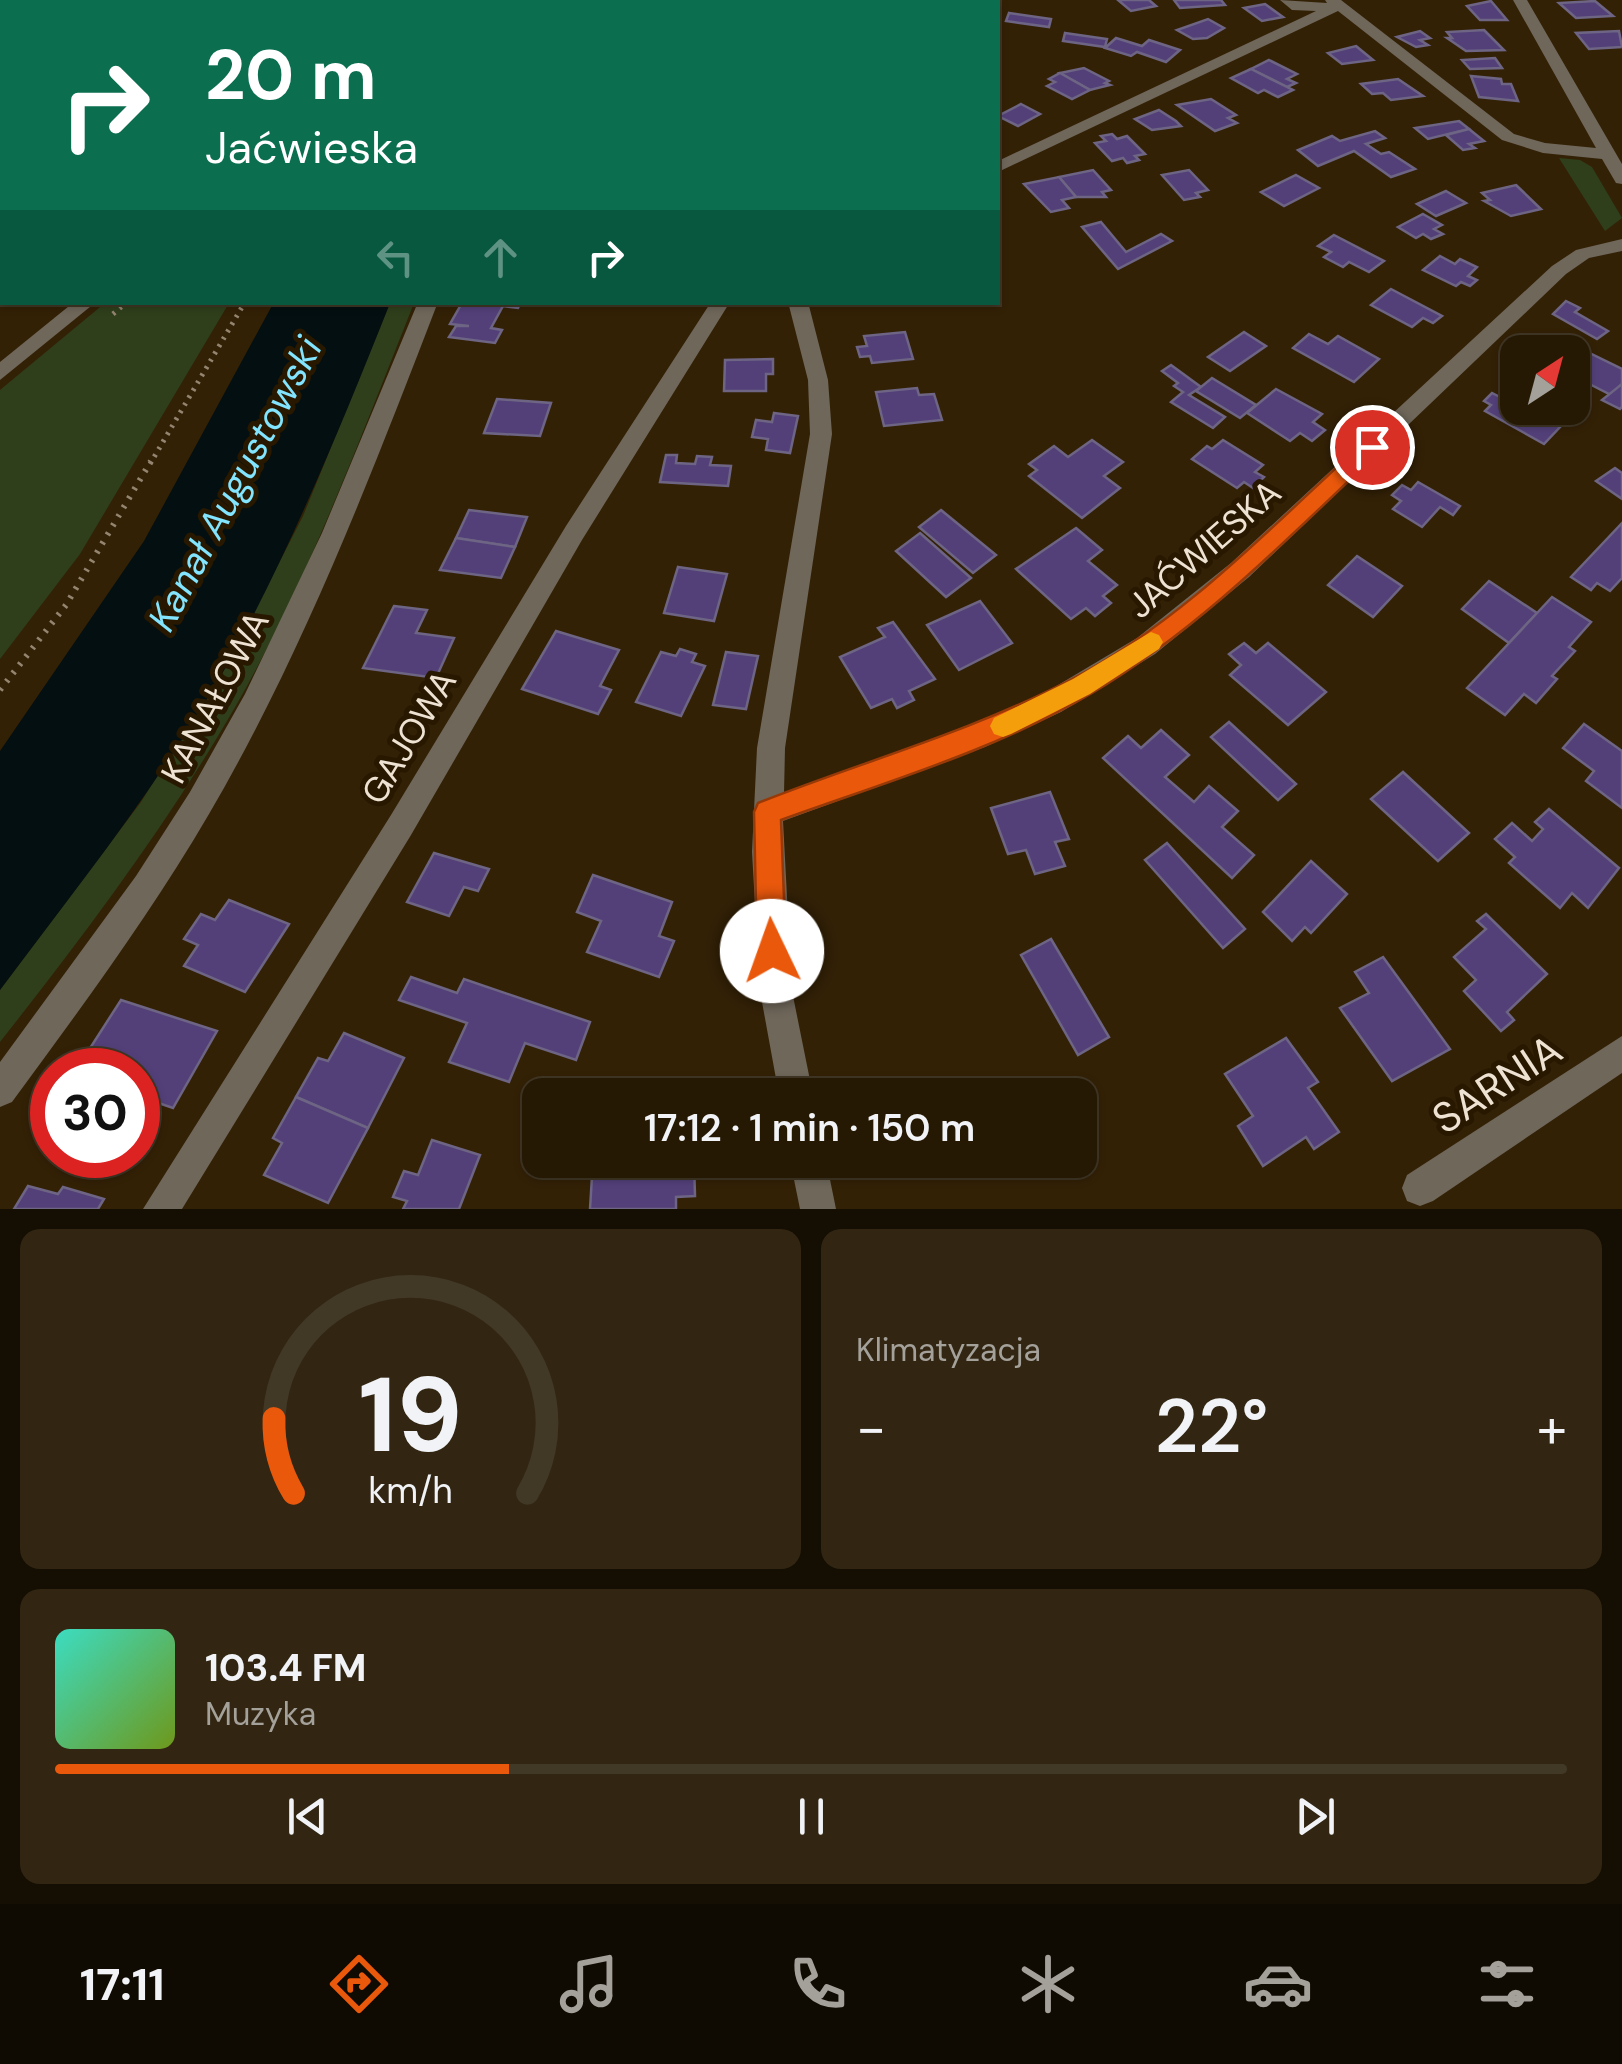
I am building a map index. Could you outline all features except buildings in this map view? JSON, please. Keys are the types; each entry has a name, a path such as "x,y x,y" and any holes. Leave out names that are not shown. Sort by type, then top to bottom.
{"street":[{"path":"1288,0 1297,7 1334,3 1508,137 1543,148 1607,154"},
{"path":"1520,0 1622,179"},
{"path":"1000,166 1334,3"},
{"name":"JAĆWIESKA","path":"768,812 976,738 1052,703 1130,656 1240,570 1559,270 1583,254 1622,245"},
{"path":"0,373 83,305"},
{"name":"KANAŁOWA","path":"0,1090 132,906 223,762 329,549 427,305"},
{"name":"GAJOWA","path":"160,1209 401,826 574,532 719,305"},
{"path":"793,1078 772,951 768,812 780,682 821,434 818,380 799,305"},
{"name":"SARNIA","path":"1420,1188 1622,1053"},
{"path":"812,1178 818,1209"}],"path":[{"path":"0,690 66,605 243,305"}],"green space":[{"path":"1559,158 1580,160 1592,167 1622,218 1605,231"},
{"path":"103,305 228,305 80,554 0,659 0,390"},
{"path":"389,305 413,305 316,545 247,686 131,869 0,1042 0,990 141,802 229,661 303,516"}],"water":[{"name":"Kanał Augustowski","path":"272,305 389,305 316,483 231,658 151,786 0,990 0,751 144,541"}],"slow traffic":[{"path":"1003,726 1052,703 1151,642"}],"route":[{"path":"772,951 768,812 976,738 1081,686 1146,646 1219,589 1372,447"}]}
